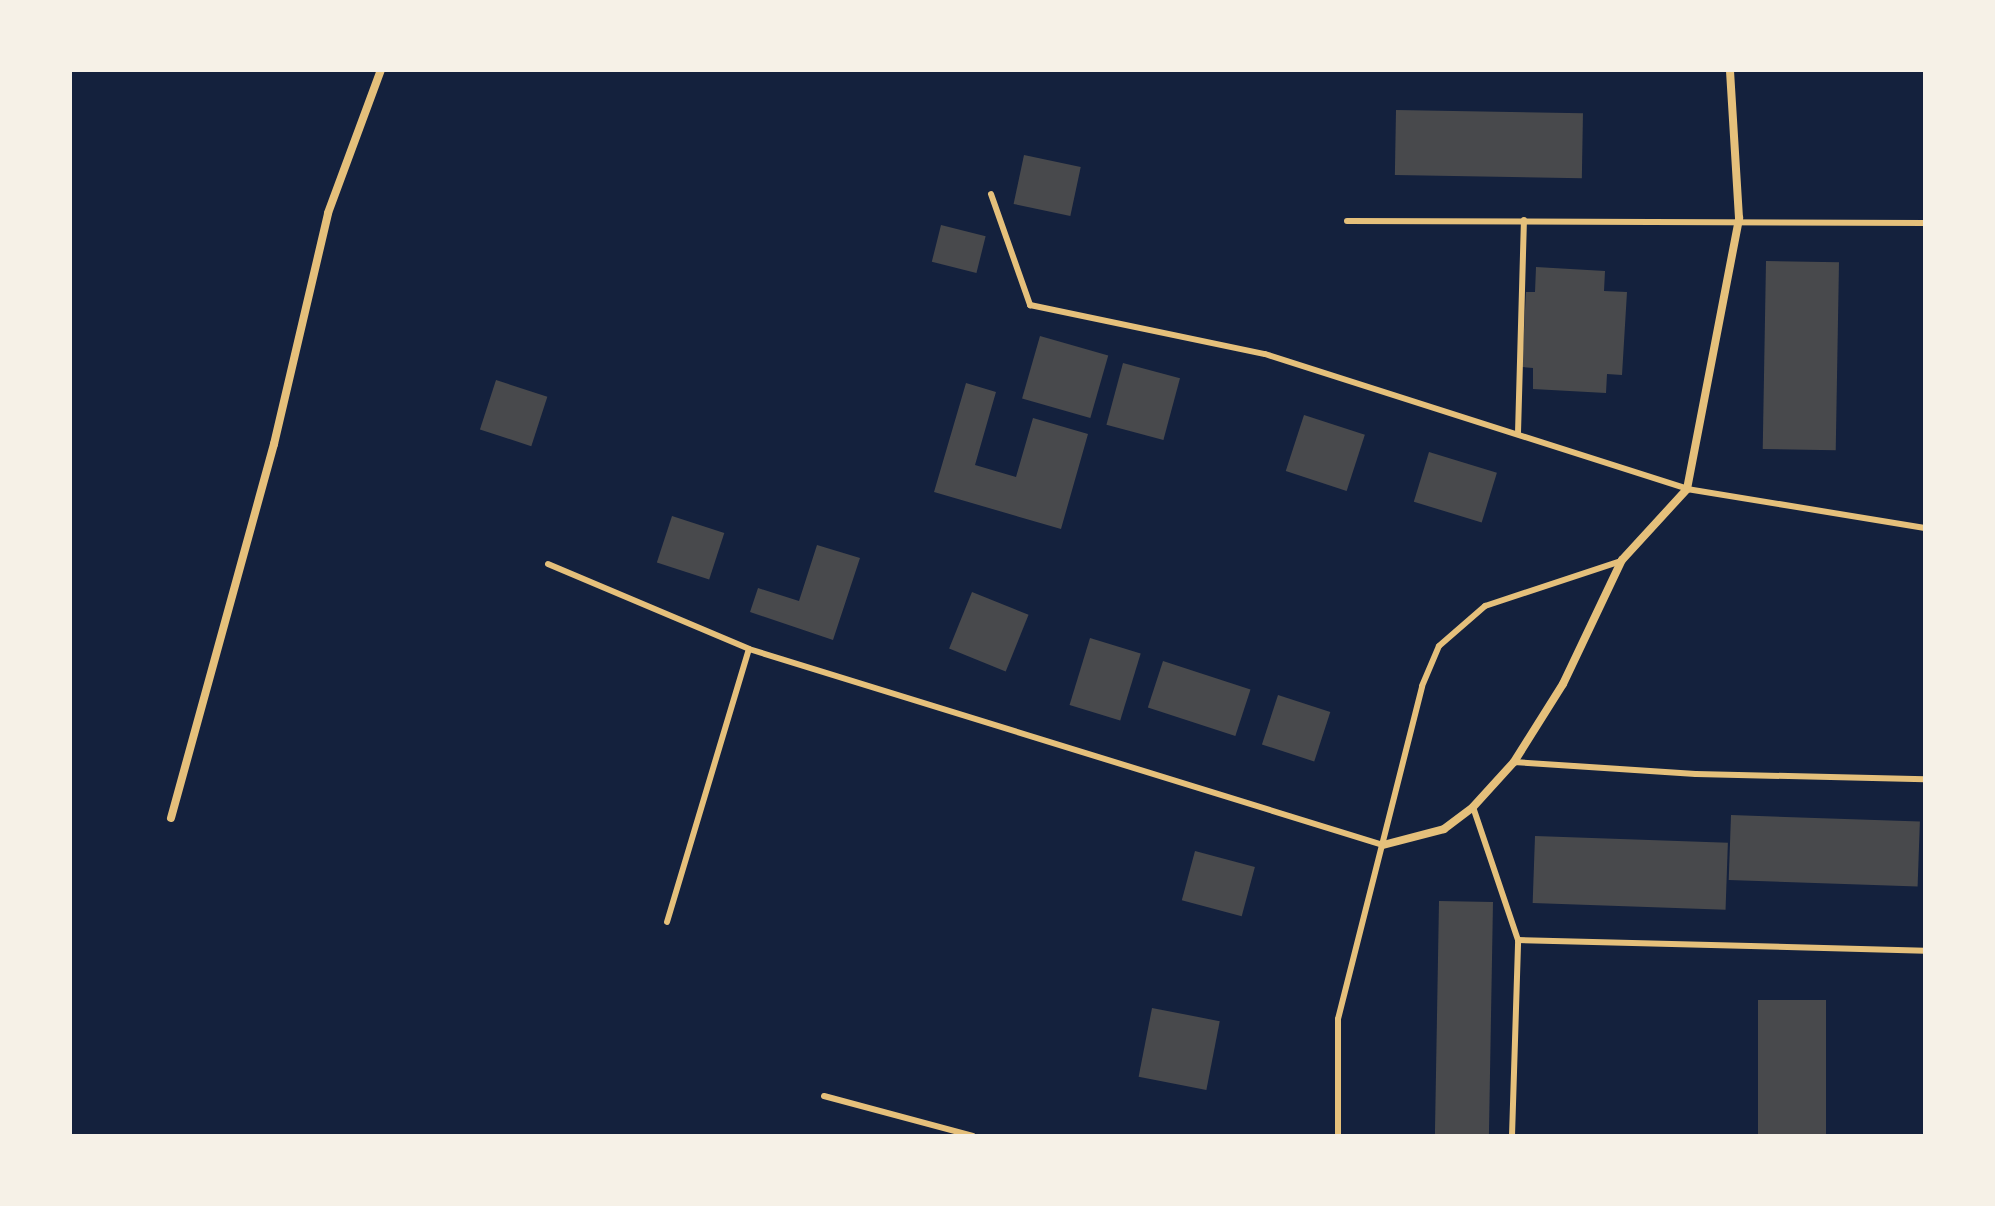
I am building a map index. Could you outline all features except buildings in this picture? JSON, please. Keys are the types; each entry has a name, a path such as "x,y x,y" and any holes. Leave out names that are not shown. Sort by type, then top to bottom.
{"street":[{"path":"171,818 274,444 328,213 381,70"},
{"path":"1383,845 1444,829 1473,807 1514,762 1563,684 1622,560 1687,489 1694,472 1739,218 1730,70"}],"lane":[{"path":"991,194 1030,305 1265,354 1687,489 1925,528"},
{"path":"1347,221 1739,218 1925,223"},
{"path":"1518,433 1524,220"},
{"path":"1338,1136 1338,1019 1422,686 1439,646 1485,606 1622,560"},
{"path":"548,564 749,649 1383,845"},
{"path":"667,922 749,649"},
{"path":"1514,762 1696,774 1925,779"},
{"path":"1473,807 1518,940 1512,1136"},
{"path":"1518,940 1925,951"},
{"path":"824,1096 973,1136"}]}
